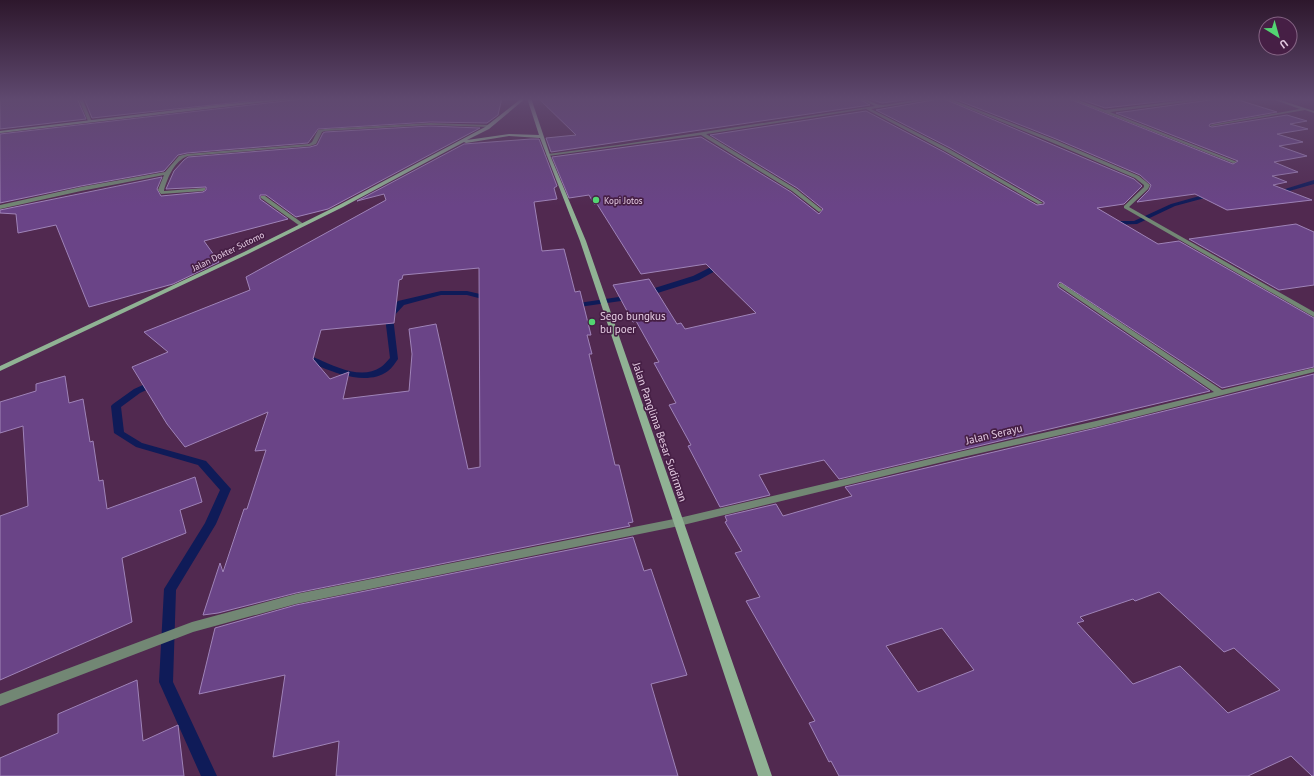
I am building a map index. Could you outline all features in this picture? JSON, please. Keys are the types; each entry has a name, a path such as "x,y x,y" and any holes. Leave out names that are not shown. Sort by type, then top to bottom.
{"main road":[{"name":"Jalan Dokter Sutomo","path":"0,369 302,225 475,134"},
{"name":"Jalan Dokter Sutomo","path":"461,143 509,135 542,137"},
{"name":"Jalan Panglima Besar Sudirman","path":"542,137 583,241 597,286 765,776"}],"street":[{"path":"203,189 163,193 161,190 167,173 181,157 187,155 310,145 314,143 318,134"},
{"path":"548,155 694,134"},
{"path":"704,134 794,190 819,210"},
{"path":"917,134 1040,203"},
{"path":"1035,134 1137,177 1147,185 1146,188 1126,206 1128,208 1314,315"},
{"path":"1165,134 1235,162"},
{"path":"0,207 81,189 167,173"},
{"path":"263,198 302,225"},
{"path":"1061,285 1220,393"},
{"name":"Jalan Serayu","path":"0,700 192,627 296,599 679,522 1314,370"}],"building":[{"path":"0,134 314,134 308,143 187,153 178,155 164,171 0,203"},
{"path":"322,134 468,134 328,209 296,217 266,195 260,195 260,199 288,219 204,241 219,262 173,284 89,307 56,225 18,233 16,214 0,213 0,210 162,177 157,189 161,196 203,192 206,190 206,187 166,189 174,171 188,157 310,147 317,145"},
{"path":"672,134 551,152 546,138 576,135"},
{"path":"910,134 1037,205 1044,204 1044,202 923,134 1028,134 1134,179 1142,186 1124,204 1097,208 1158,244 1179,241 1314,318 1314,367 1222,388 1060,282 1058,287 1210,391 839,479 824,460 759,475 770,495 720,507 688,446 691,445 669,405 676,403 654,363 659,362 636,321 633,322 613,285 649,279 677,324 681,323 685,329 756,313 706,264 641,274 597,204 594,204 589,195 569,198 552,157 701,137 791,192 819,214 823,209 797,188 710,135"},
{"path":"1044,134 1158,134 1233,164 1238,161 1170,134 1278,134 1303,142 1279,146 1307,156 1274,162 1298,172 1272,176 1287,182 1273,185 1312,200 1227,210 1195,194 1137,202 1149,190 1151,185 1140,175"},
{"path":"539,139 557,186 554,188 557,199 534,202 542,251 564,249 575,292 580,291 591,335 587,335 592,354 589,354 615,465 619,465 633,522 628,523 630,526 296,593 218,613 203,615 220,563 223,572 244,509 247,509 266,450 255,451 268,412 185,447 167,424 132,367 168,352 144,332 250,290 246,277 386,200 384,194 357,201 464,144","holes":["479,268 480,467 468,469 436,324 409,329 412,354 409,391 343,399 349,372 330,379 313,359 321,330 394,323 399,280 402,279 403,275"]},
{"path":"1296,224 1314,232 1314,285 1279,290 1189,239"},
{"path":"1314,374 1314,776 1312,776 1291,756 1248,776 839,776 831,761 829,762 809,723 815,721 746,601 760,597 735,553 742,551 725,522 727,521 725,516 776,504 783,516 852,496 845,487 1096,428","holes":["1159,592 1224,652 1234,648 1280,690 1228,713 1180,666 1133,684 1077,623 1084,621 1080,617 1133,599 1135,601","942,628 974,670 918,692 886,646"]},
{"path":"65,376 69,403 83,399 90,442 93,441 99,481 103,480 107,509 195,477 202,502 180,510 186,533 122,558 132,622 0,680 0,516 28,506 23,426 0,433 0,402 36,391 36,384"},
{"path":"633,537 644,571 651,569 687,675 651,684 678,776 336,776 339,741 273,757 285,675 199,694 215,628 296,605"},
{"path":"137,680 143,741 178,725 184,776 0,776 0,758 58,733 58,714"}],"waterway":[{"path":"1275,193 1314,182"},
{"path":"1110,223 1135,223 1173,205 1214,194"},
{"path":"645,294 696,278 722,265"},
{"path":"303,356 342,372 363,375 373,374 383,370 394,359 389,317 401,303 441,293 467,293 490,299"},
{"path":"572,306 632,297"},
{"path":"154,383 137,391 116,406 119,433 139,445 202,463 226,489 210,524 170,589 166,682 209,776"}],"place":[{"name":"Kopi Jotos","path":"596,200"},
{"name":"Sego bungkus bu poer","path":"592,322"}]}
